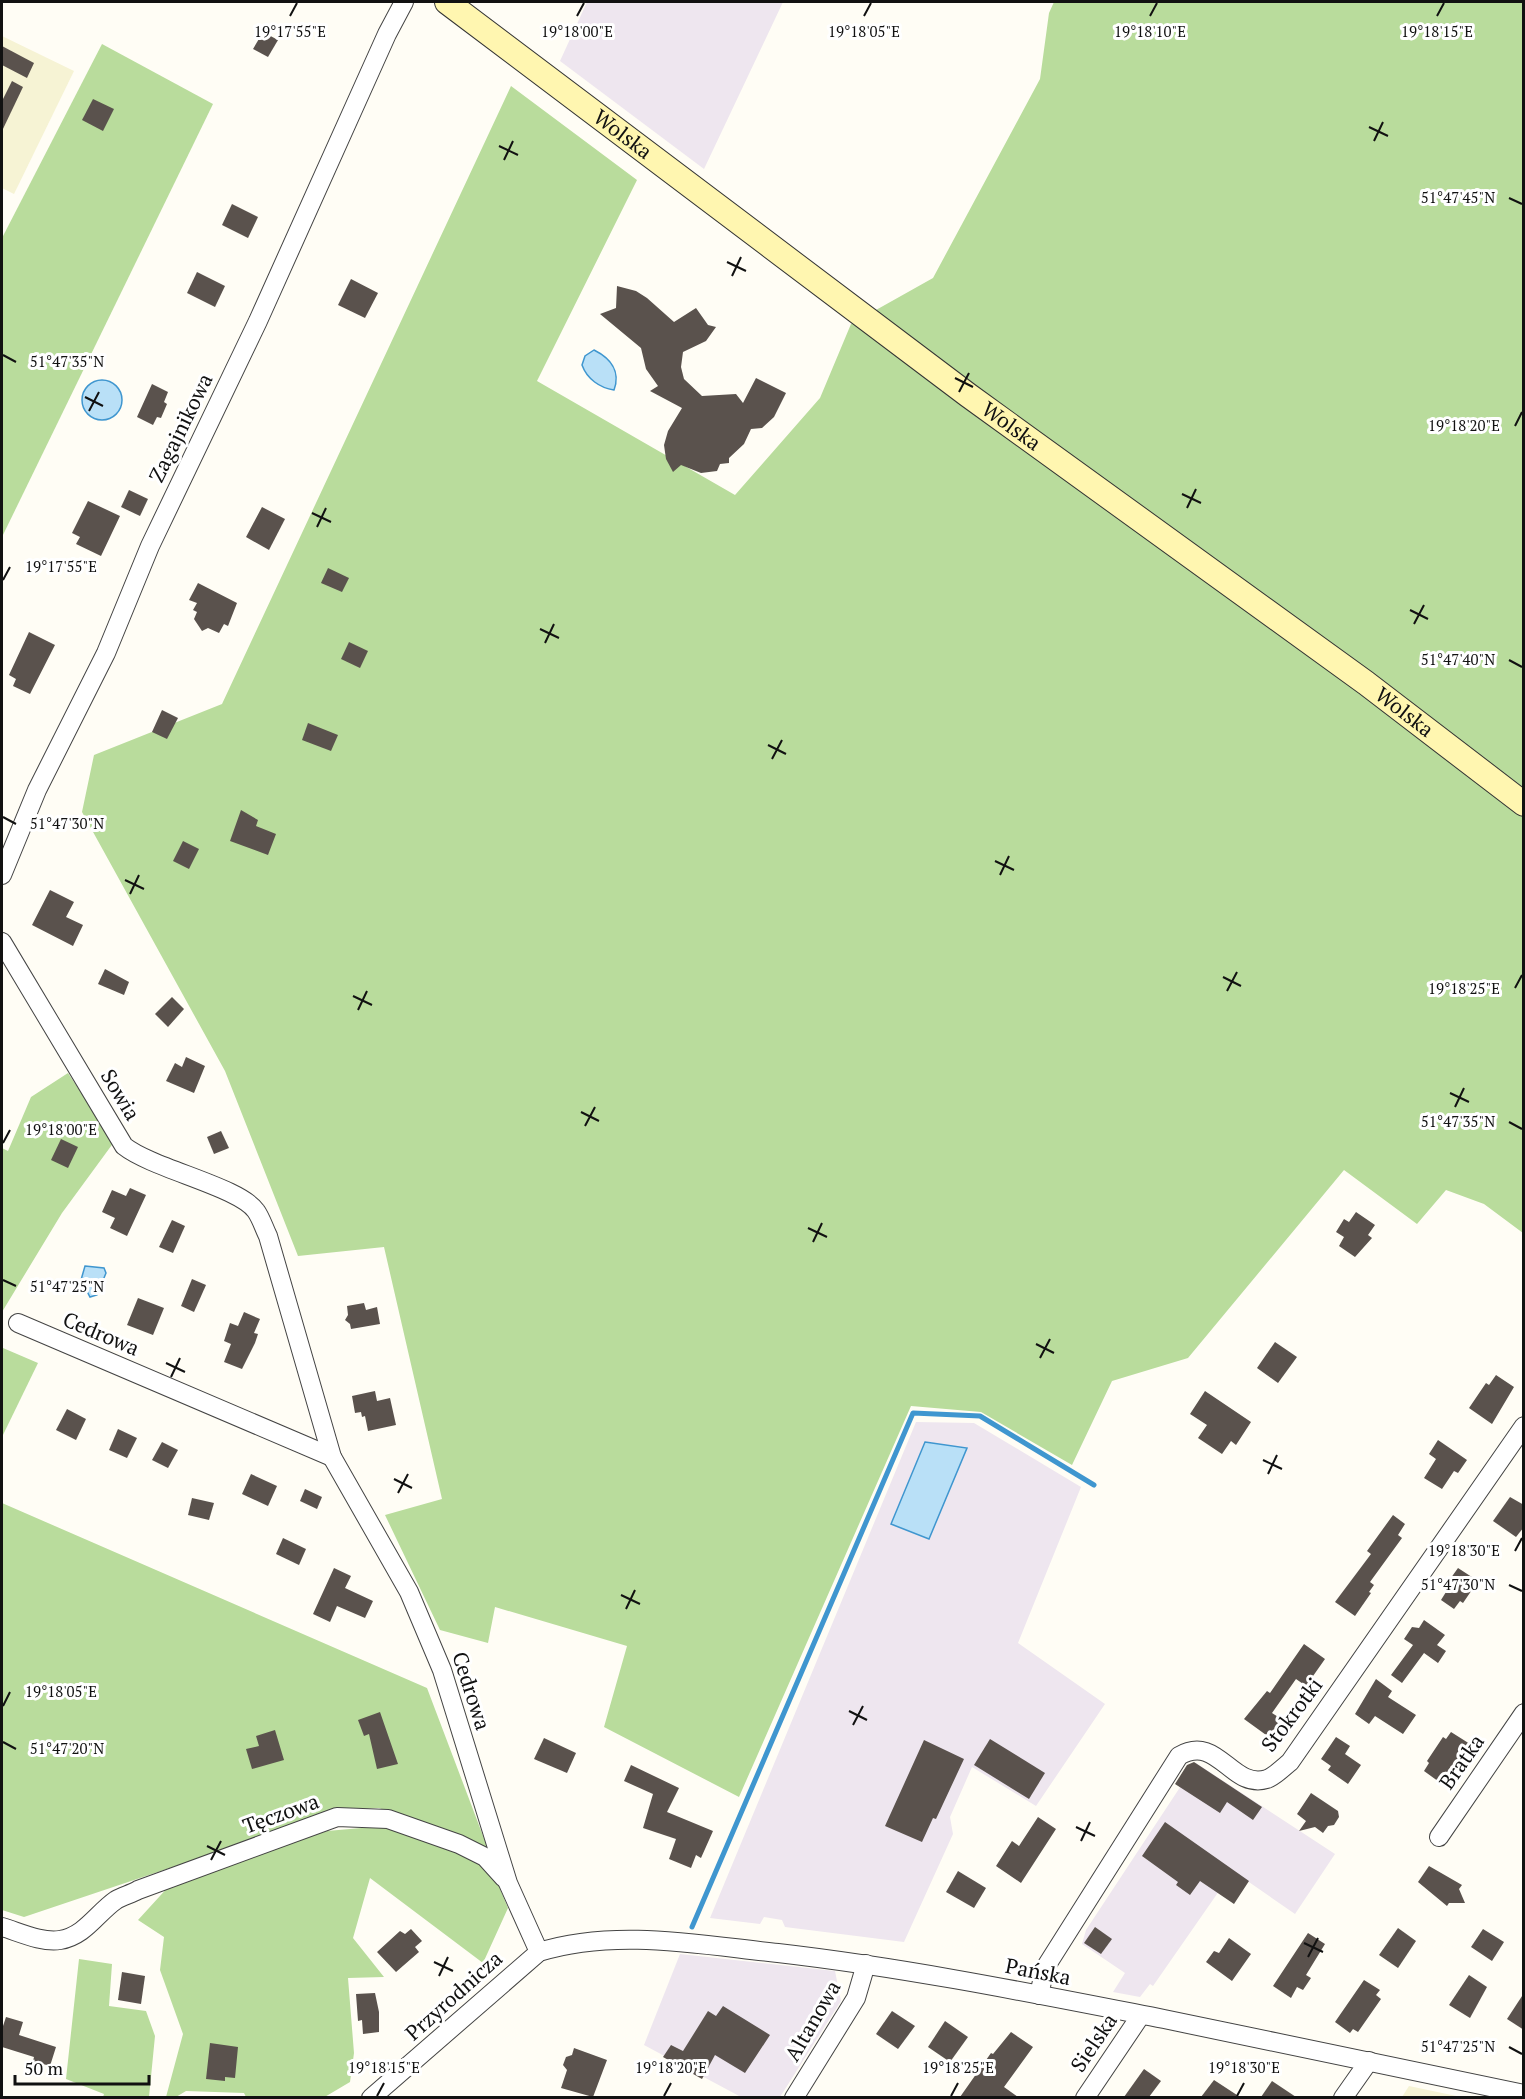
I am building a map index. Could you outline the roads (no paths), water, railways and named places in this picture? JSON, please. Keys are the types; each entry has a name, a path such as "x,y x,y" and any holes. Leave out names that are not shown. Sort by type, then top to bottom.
{"street":[{"name":"Zagajnikowa","path":"2,875 36,790 106,653 150,546 258,321 387,34 404,2"},
{"name":"Wolska","path":"447,2 968,395 1366,683 1524,804"},
{"name":"Sowia","path":"2,942 124,1146 138,1157 238,1196 255,1209"},
{"name":"Cedrowa","path":"255,1209 268,1236 332,1457 409,1592 437,1659 508,1883 539,1952"},
{"name":"Cedrowa","path":"18,1323 332,1457"},
{"name":"Stokrotki","path":"1039,1995 1045,1968 1179,1756 1191,1749 1203,1749 1245,1778 1267,1779 1290,1762 1524,1426"},
{"name":"Bratka","path":"1438,1837 1524,1713"},
{"name":"Tęczowa","path":"2,1927 27,1935 59,1940 74,1936 91,1925 116,1900 138,1890 338,1817 388,1819 459,1844 485,1857 508,1883"},
{"name":"Pańska","path":"539,1952 564,1944 596,1941 647,1941 866,1964 1141,2015 1524,2094"},
{"name":"Przyrodnicza","path":"371,2097 539,1952"},
{"name":"Altanowa","path":"794,2097 856,1998 866,1964"},
{"name":"Sielska","path":"1085,2097 1141,2015"},
{"path":"1343,2097 1369,2061"}],"water":[{"path":"594,350 613,366 616,377 614,390 595,382 584,370 582,365 585,356"},
{"path":"102,380 110,381 116,386 121,392 121,408 116,414 110,419 102,420 94,419 88,414 83,408 82,400 83,392 88,386 94,381"},
{"path":"85,1266 104,1268 106,1273 97,1295 90,1297 81,1280"},
{"path":"925,1442 967,1448 929,1539 891,1524"}],"waterway":[{"path":"692,1927 913,1413 980,1416 1094,1485"}]}
